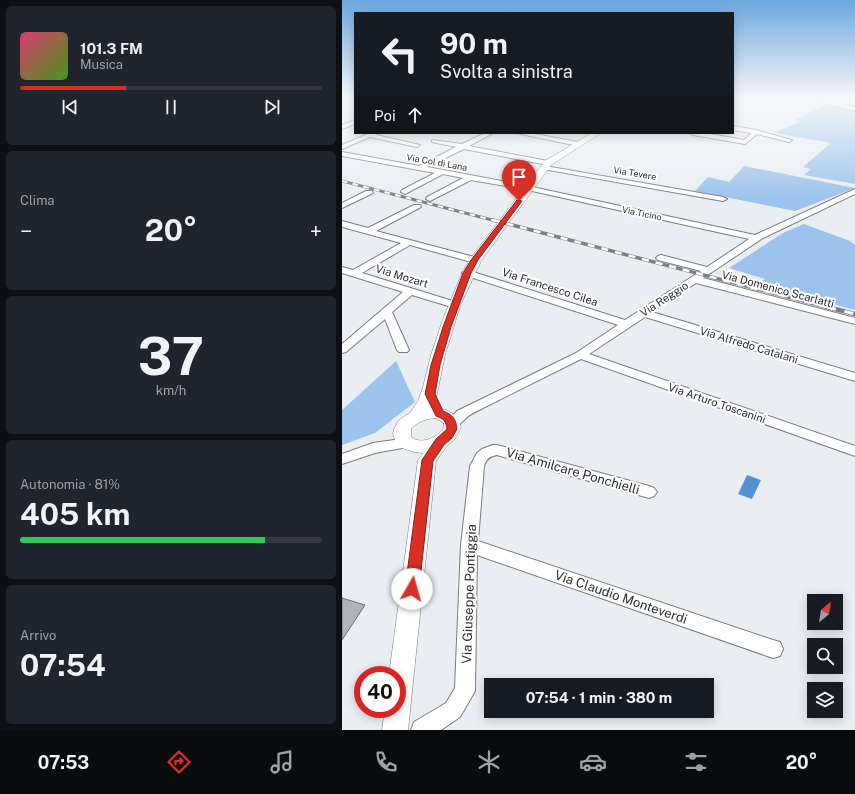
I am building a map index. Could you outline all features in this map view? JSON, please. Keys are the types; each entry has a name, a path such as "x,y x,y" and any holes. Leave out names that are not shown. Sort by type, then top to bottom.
{"street":[{"path":"699,134 744,142 756,132"},
{"path":"756,132 788,140"},
{"path":"342,147 372,134 417,145"},
{"path":"420,168 488,134"},
{"path":"524,134 578,144"},
{"path":"417,416 425,405 430,394 436,365 455,305 467,273 475,260 546,165 595,134"},
{"name":"Via Tevere","path":"434,141 546,165 722,199"},
{"name":"Via Col di Lana","path":"342,154 529,188"},
{"path":"404,192 442,172"},
{"path":"430,199 470,177"},
{"name":"Via Ticino","path":"529,188 756,238"},
{"name":"Via Reggio","path":"445,418 462,414 580,355 756,238 795,218 855,191"},
{"path":"342,206 369,193"},
{"path":"369,231 417,206"},
{"path":"342,224 475,260"},
{"path":"354,274 409,242"},
{"path":"661,258 708,270"},
{"name":"Via Mozart","path":"342,270 455,305"},
{"name":"Via Francesco Cilea","path":"467,273 626,324"},
{"name":"Via Domenico Scarlatti","path":"694,279 855,322"},
{"path":"342,350 411,291"},
{"path":"387,312 403,350"},
{"name":"Via Alfredo Catalani","path":"643,313 855,377"},
{"name":"Via Arturo Toscanini","path":"580,355 855,451"},
{"path":"342,459 373,448 440,442 449,435 445,418 430,394"},
{"path":"395,730 413,445 410,420 417,416 430,413 445,418"},
{"name":"Via Amilcare Ponchielli","path":"497,450 650,492"},
{"name":"Via Giuseppe Pontiggia","path":"422,730 453,710 465,691 469,546 478,461 486,452 497,450"},
{"name":"Via Claudio Monteverdi","path":"469,546 774,649"}],"shaded area":[{"path":"855,132 855,184 804,175 811,169 803,167 831,143 774,133"},
{"path":"744,166 855,188 795,211 695,191 708,177 729,182"},
{"path":"804,224 850,241 855,245 855,310 759,285 765,279 729,268 783,233"},
{"path":"396,361 415,402 375,433 342,445 342,410"},
{"path":"747,475 761,480 752,499 738,494"}],"building":[{"path":"342,598 365,605 342,640"}],"railway":[{"path":"342,181 496,221"},
{"path":"493,220 830,308"},
{"path":"827,307 855,314"}],"route":[{"path":"412,589 428,460 440,442 449,435 452,429 451,421 446,416 439,413 430,394 444,335 467,273 502,222 519,201"}]}
